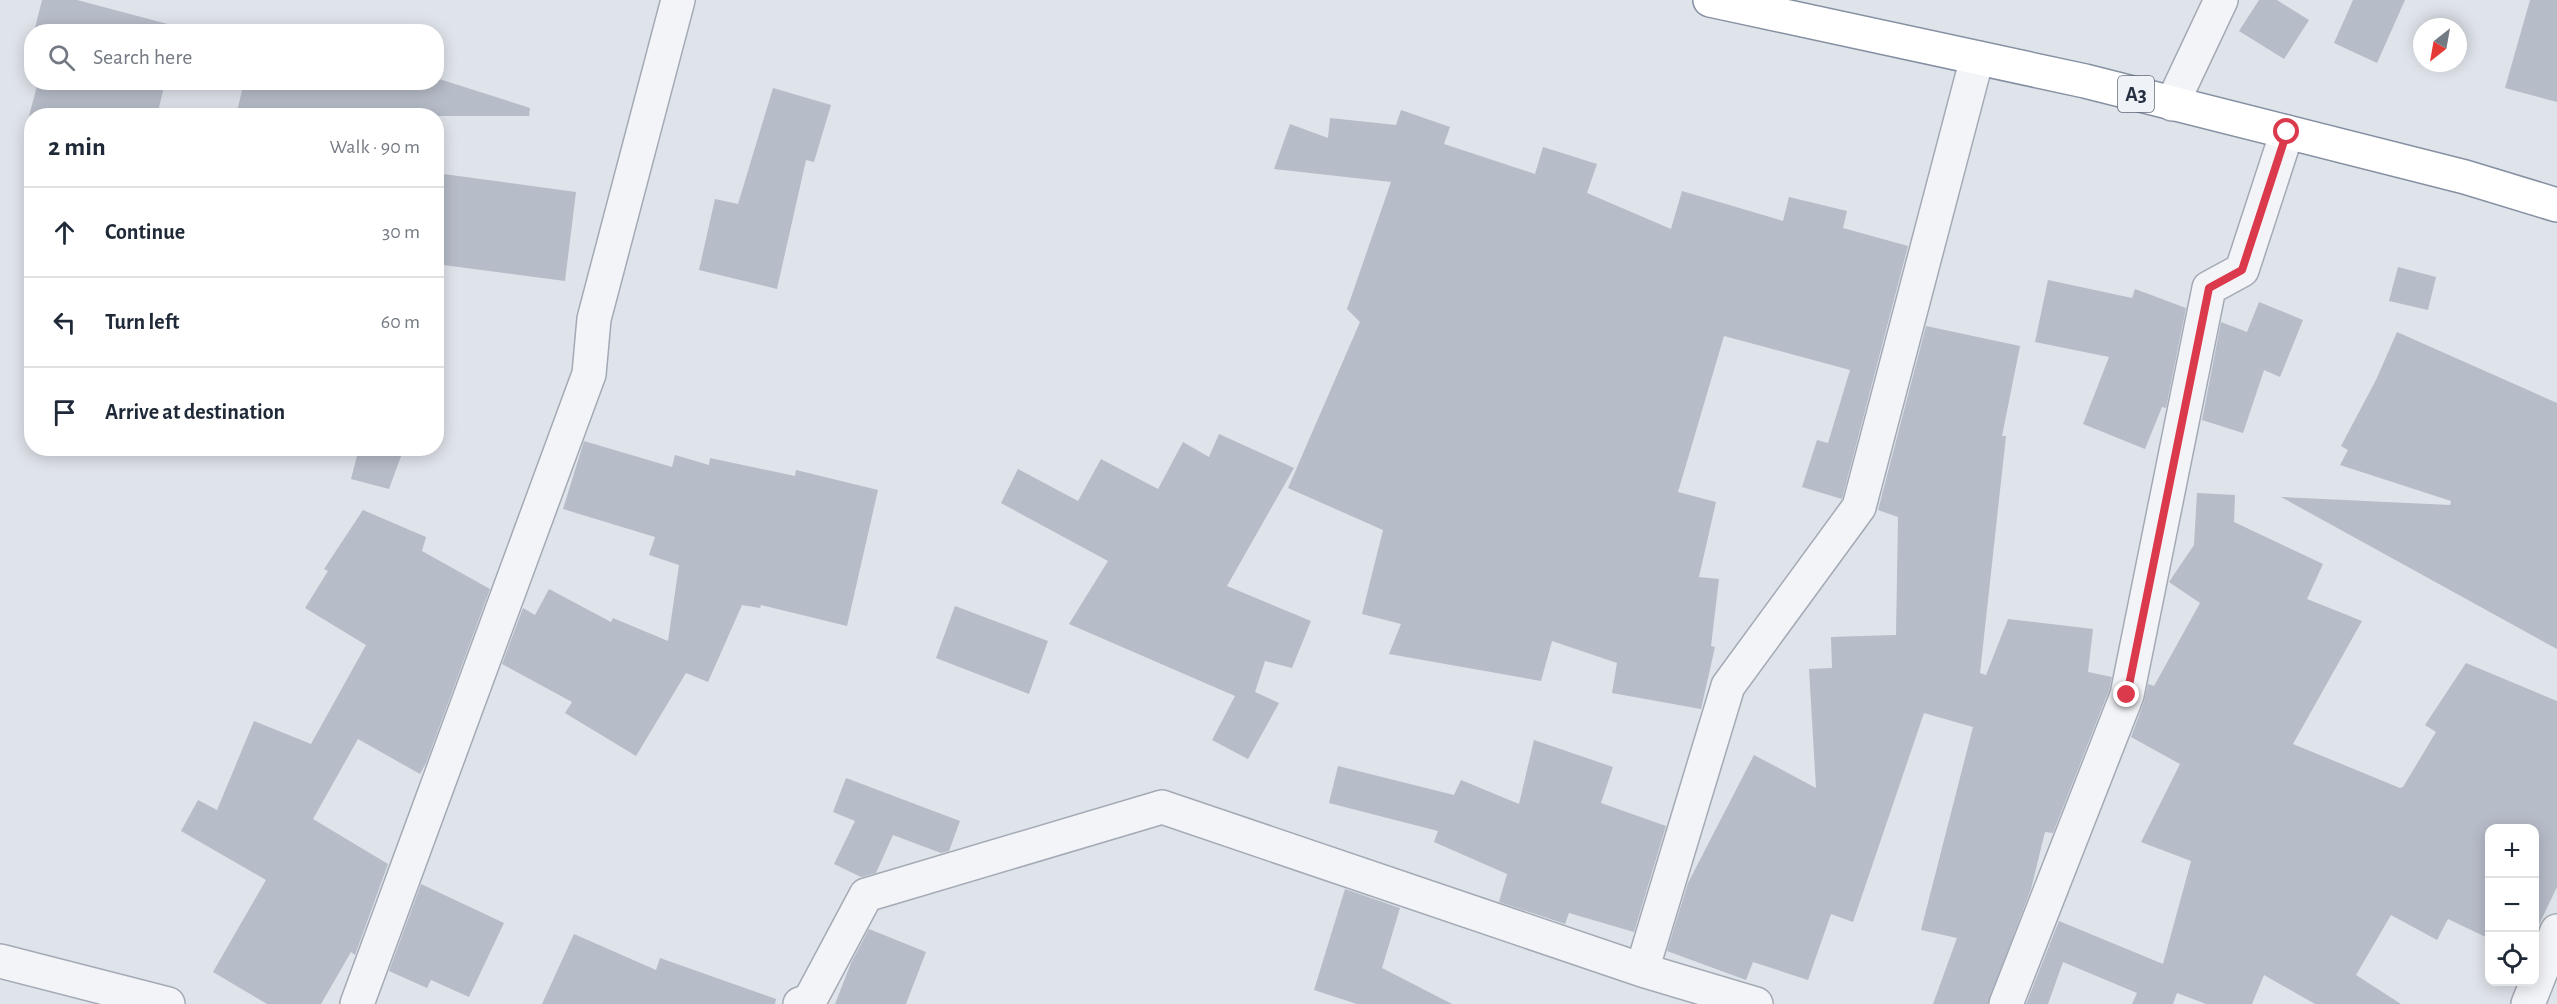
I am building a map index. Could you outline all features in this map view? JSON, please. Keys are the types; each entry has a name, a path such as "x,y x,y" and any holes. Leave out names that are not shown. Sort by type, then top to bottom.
{"highway":[{"name":"A3","path":"1710,0 1977,58 2172,104 2465,177 2557,205"}],"street":[{"path":"357,1004 590,374 594,319 678,0"},
{"path":"2172,104 2222,0"},
{"path":"1642,970 1728,686 1859,507 1977,58"},
{"path":"2006,1004 2127,695 2209,288 2242,270 2287,132"},
{"path":"800,1004 810,1000 866,894 1162,807 1642,970 1756,1004"},
{"path":"2528,1004 2557,931"},
{"path":"0,961 168,1004"}],"building":[{"path":"42,0 77,0 168,24 36,24"},
{"path":"2259,0 2277,0 2309,20 2284,59 2239,31"},
{"path":"2353,0 2405,0 2377,63 2334,43"},
{"path":"2530,0 2557,0 2557,102 2505,88"},
{"path":"444,81 530,108 529,116 444,116 444,108 238,108 242,90 444,90"},
{"path":"773,88 831,105 814,162 806,160 777,289 699,270 715,199 738,204"},
{"path":"36,90 163,90 159,108 31,108"},
{"path":"1401,110 1450,127 1444,144 1535,174 1543,147 1597,164 1587,193 1671,229 1682,191 1783,221 1789,197 1847,211 1843,228 1908,246 1842,499 1802,487 1817,440 1828,443 1850,370 1724,336 1678,492 1716,502 1699,577 1719,579 1711,646 1715,647 1701,709 1612,693 1617,663 1552,641 1541,681 1389,654 1401,624 1362,614 1383,530 1288,488 1360,322 1347,309 1391,182 1274,169 1290,124 1328,138 1330,118 1396,125"},
{"path":"444,174 576,192 565,281 444,265"},
{"path":"2398,267 2436,277 2428,310 2389,301"},
{"path":"2048,280 2132,298 2135,289 2186,308 2166,408 2162,407 2145,449 2083,424 2109,357 2035,342"},
{"path":"2259,302 2303,320 2280,377 2264,370 2243,433 2202,420 2221,322 2247,332"},
{"path":"1926,326 2020,346 2002,436 2006,436 1980,673 1986,675 2008,619 2093,629 2088,672 2112,677 2053,833 2045,832 2031,889 1988,1004 1933,1004 1957,938 1921,930 1973,727 1924,713 1853,922 1831,914 1808,980 1753,962 1746,980 1667,951 1688,883 1754,755 1816,788 1809,669 1832,668 1831,637 1896,635 1898,517 1878,510"},
{"path":"2397,332 2557,403 2557,649 2281,497 2450,505 2451,501 2340,465 2348,450 2341,446 2376,380"},
{"path":"1219,434 1294,468 1227,586 1311,621 1292,668 1265,661 1255,692 1279,703 1248,759 1212,740 1235,696 1069,624 1108,561 1001,503 1018,469 1078,501 1101,459 1158,489 1183,442 1209,457"},
{"path":"584,441 672,467 675,455 709,465 710,458 795,476 796,470 878,490 847,626 761,605 760,608 742,605 708,682 686,673 636,756 565,713 572,702 502,664 523,608 535,615 549,589 611,622 613,618 668,641 679,565 649,555 655,537 563,509"},
{"path":"357,456 401,456 389,489 351,479"},
{"path":"2197,493 2235,495 2234,522 2323,564 2307,599 2362,621 2293,744 2400,788 2403,787 2436,732 2425,725 2466,663 2557,701 2557,887 2539,925 2539,824 2485,824 2485,937 2448,919 2437,940 2391,915 2356,975 2401,1004 2315,1004 2264,975 2252,1004 2206,1004 2177,993 2173,1004 2132,1004 2137,993 2063,962 2048,1004 2026,1004 2059,921 2163,964 2191,861 2141,842 2180,764 2131,737 2148,684 2154,686 2200,603 2169,582 2194,545"},
{"path":"363,510 426,537 422,551 490,589 420,774 358,739 313,819 388,864 355,955 351,952 321,1004 267,1004 213,972 266,880 181,831 198,800 217,810 254,721 311,744 366,645 305,608 328,571 324,569"},
{"path":"955,606 1048,641 1029,694 936,658"},
{"path":"1534,740 1613,767 1601,803 1666,826 1634,932 1569,913 1565,924 1499,902 1507,874 1434,842 1438,831 1329,803 1338,766 1454,795 1461,780 1519,804"},
{"path":"846,778 960,821 949,851 941,853 893,835 876,873 861,877 834,864 855,821 833,812"},
{"path":"421,884 504,923 469,997 431,980 427,988 389,971"},
{"path":"1345,889 1400,908 1382,968 1452,1004 1357,1004 1314,990"},
{"path":"869,929 926,952 906,1004 835,1004 851,963"},
{"path":"574,934 656,970 660,958 776,999 775,1004 542,1004"}],"route":[{"path":"2127,695 2209,288 2242,270 2287,132"}]}
